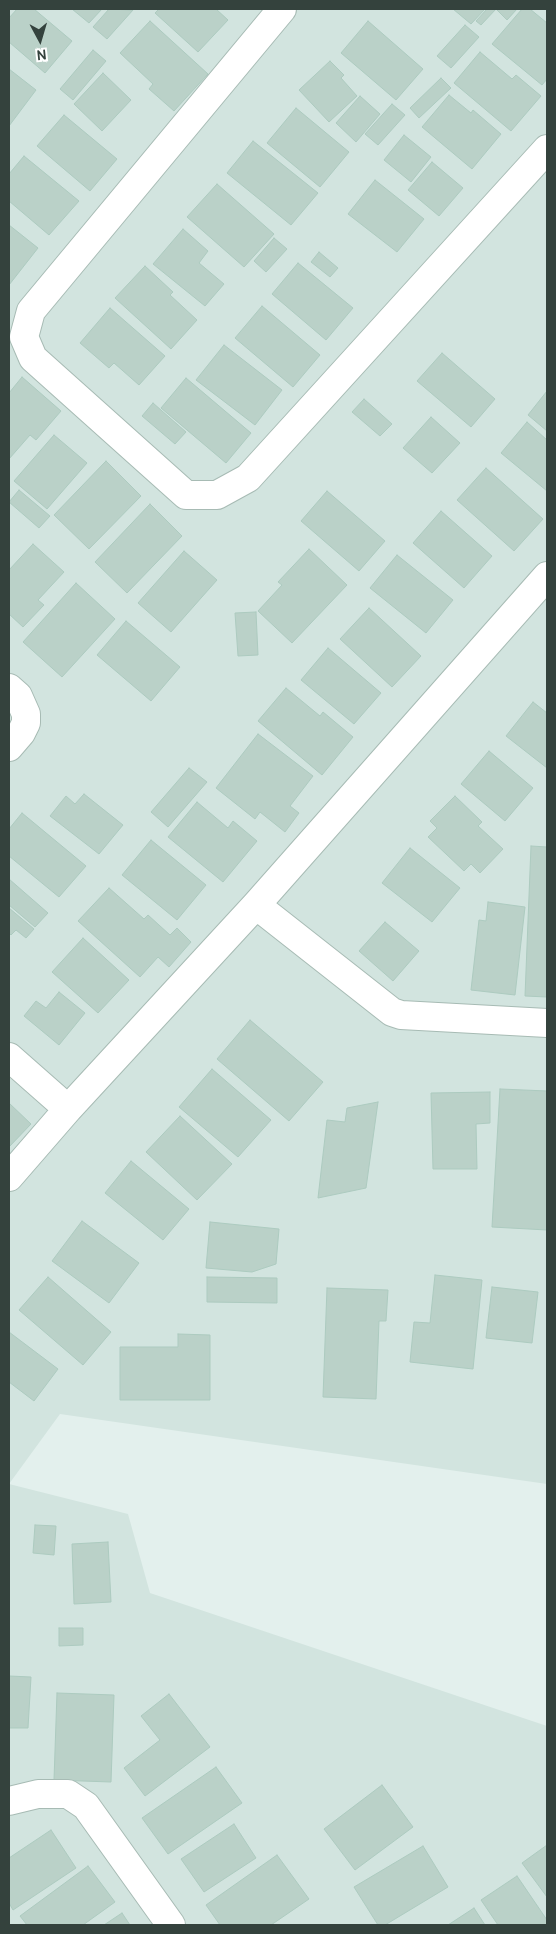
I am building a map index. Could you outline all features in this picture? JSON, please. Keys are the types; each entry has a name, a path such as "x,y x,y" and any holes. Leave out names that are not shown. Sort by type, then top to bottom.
{"street":[{"path":"282,9 31,311 24,337 32,358 186,495 217,495 248,478 547,149"},
{"path":"9,1177 68,1109 256,905 547,576"},
{"path":"9,688 18,696 26,714 26,723 21,733 9,747"},
{"path":"256,905 392,1012 401,1015 547,1022"},
{"path":"9,1057 68,1109"},
{"path":"9,1801 38,1794 68,1794 86,1806 171,1925"}],"shaded area":[{"path":"9,9 547,9 547,1484 60,1414 9,1484"},
{"path":"9,1484 128,1514 150,1593 547,1726 547,1925 9,1925"}],"building":[{"path":"17,9 34,9 72,41 45,73 9,42 9,18"},
{"path":"72,9 102,9 89,23"},
{"path":"109,9 133,10 107,39 93,27"},
{"path":"159,9 216,9 228,20 198,52 155,13"},
{"path":"453,9 485,9 471,24"},
{"path":"487,9 496,9 481,25 476,21"},
{"path":"498,9 517,9 507,20"},
{"path":"522,9 530,9 547,23 547,79 542,85 492,44"},
{"path":"150,21 208,74 174,111 149,89 153,84 120,53"},
{"path":"368,21 423,69 396,100 341,53"},
{"path":"465,25 479,37 451,68 437,56"},
{"path":"93,50 106,61 73,100 60,89"},
{"path":"480,52 512,79 516,75 541,96 511,131 454,83"},
{"path":"330,61 344,75 341,78 357,96 329,122 299,90"},
{"path":"9,69 36,90 9,126"},
{"path":"103,73 131,100 102,131 74,104"},
{"path":"441,78 451,88 419,118 410,108"},
{"path":"449,95 471,113 473,110 501,134 472,169 422,127"},
{"path":"360,96 380,114 356,142 336,123"},
{"path":"392,104 405,115 378,145 365,134"},
{"path":"296,108 349,152 320,187 267,143"},
{"path":"64,115 117,159 90,191 37,146"},
{"path":"404,135 431,157 411,182 384,160"},
{"path":"253,141 318,193 291,225 227,173"},
{"path":"24,156 79,201 49,235 9,201 9,174"},
{"path":"432,162 463,188 439,216 408,190"},
{"path":"375,180 424,219 397,252 348,214"},
{"path":"217,184 274,234 244,267 187,217"},
{"path":"9,225 38,248 9,285"},
{"path":"183,229 208,251 199,263 224,284 205,306 153,264"},
{"path":"274,238 287,249 266,272 254,261"},
{"path":"319,252 338,268 330,277 311,262"},
{"path":"298,263 353,308 326,340 272,294"},
{"path":"145,266 173,292 170,295 197,320 171,349 115,298"},
{"path":"262,306 320,355 293,387 235,338"},
{"path":"110,308 165,356 139,385 114,363 109,368 80,343"},
{"path":"224,345 282,390 255,425 196,380"},
{"path":"442,353 495,399 471,427 417,381"},
{"path":"22,377 61,411 36,440 30,435 9,459 9,393"},
{"path":"186,378 251,433 226,463 161,408"},
{"path":"547,391 547,431 528,415"},
{"path":"364,399 392,424 380,436 352,412"},
{"path":"153,403 186,432 175,444 142,416"},
{"path":"431,417 460,443 432,473 403,448"},
{"path":"527,422 547,440 547,491 501,453"},
{"path":"54,435 87,463 47,509 14,481"},
{"path":"106,461 141,496 89,549 54,515"},
{"path":"486,468 543,519 514,551 457,500"},
{"path":"19,490 50,516 39,528 9,502"},
{"path":"327,491 385,541 359,571 301,521"},
{"path":"150,504 182,536 127,593 95,562"},
{"path":"441,511 492,556 464,588 413,543"},
{"path":"33,544 64,572 38,600 44,605 23,627 9,614 9,570"},
{"path":"309,549 347,585 292,643 258,611 282,585 278,582"},
{"path":"184,551 217,580 171,632 138,603"},
{"path":"397,555 453,600 426,633 370,588"},
{"path":"76,583 115,619 62,677 23,642"},
{"path":"369,608 421,656 392,687 340,639"},
{"path":"256,612 258,655 238,656 235,613"},
{"path":"126,621 180,667 151,701 97,655"},
{"path":"328,648 381,693 354,724 301,680"},
{"path":"286,688 320,716 323,712 353,737 322,775 258,721"},
{"path":"533,702 547,713 547,768 506,736"},
{"path":"258,734 313,776 290,806 299,813 285,832 260,812 255,819 216,788"},
{"path":"489,751 533,788 505,821 461,784"},
{"path":"189,768 207,782 168,827 151,812"},
{"path":"84,794 123,825 99,854 50,816 66,796 75,804"},
{"path":"455,796 482,822 478,826 503,849 480,873 471,864 464,871 428,837 437,828 430,821"},
{"path":"197,802 228,828 233,821 257,841 223,882 168,837"},
{"path":"22,813 86,866 59,897 9,856 9,829"},
{"path":"151,840 206,885 177,920 122,875"},
{"path":"531,846 547,847 547,997 525,996"},
{"path":"410,848 460,888 432,922 382,883"},
{"path":"9,879 48,913 35,927 9,905"},
{"path":"109,888 144,919 148,915 170,935 177,928 191,942 169,967 158,957 140,977 78,921"},
{"path":"488,902 525,907 515,995 471,990 479,920 486,921"},
{"path":"9,908 34,929 26,938 16,930 11,935 9,933"},
{"path":"385,922 419,951 393,981 359,951"},
{"path":"83,938 129,980 98,1013 52,972"},
{"path":"59,992 85,1013 59,1045 24,1016 36,1001 46,1008"},
{"path":"250,1020 323,1082 289,1121 217,1059"},
{"path":"212,1069 271,1120 238,1157 179,1107"},
{"path":"500,1089 547,1091 547,1230 492,1227"},
{"path":"490,1092 490,1123 476,1124 477,1169 433,1169 431,1093"},
{"path":"378,1102 366,1188 318,1198 327,1120 345,1122 347,1108"},
{"path":"9,1103 31,1124 9,1147"},
{"path":"180,1116 232,1164 197,1200 146,1152"},
{"path":"131,1161 189,1209 163,1240 105,1193"},
{"path":"82,1221 139,1263 109,1303 52,1261"},
{"path":"210,1222 279,1229 276,1264 252,1272 206,1268"},
{"path":"435,1275 482,1280 473,1369 410,1362 414,1322 430,1323"},
{"path":"48,1277 111,1332 83,1365 19,1310"},
{"path":"207,1277 277,1278 277,1303 207,1302"},
{"path":"492,1287 538,1292 532,1343 486,1338"},
{"path":"327,1288 388,1290 386,1321 379,1321 376,1399 323,1397"},
{"path":"9,1332 58,1369 34,1401 9,1382"},
{"path":"178,1334 210,1335 210,1400 120,1400 120,1347 178,1347"},
{"path":"35,1525 56,1526 54,1555 33,1553"},
{"path":"108,1542 111,1602 74,1604 72,1544"},
{"path":"59,1628 83,1628 83,1645 59,1646"},
{"path":"9,1676 31,1677 28,1728 9,1728"},
{"path":"57,1693 114,1695 111,1782 54,1780"},
{"path":"169,1694 210,1747 145,1796 124,1768 160,1740 141,1716"},
{"path":"216,1767 242,1803 168,1854 142,1818"},
{"path":"382,1785 413,1827 355,1870 324,1829"},
{"path":"234,1824 256,1858 204,1892 181,1859"},
{"path":"51,1830 76,1868 13,1910 9,1903 9,1858"},
{"path":"547,1845 547,1897 522,1863"},
{"path":"423,1846 448,1887 385,1925 378,1925 354,1887"},
{"path":"277,1855 309,1899 271,1925 220,1925 206,1905"},
{"path":"88,1866 115,1902 83,1925 27,1925 20,1916"},
{"path":"517,1876 547,1920 547,1925 498,1925 481,1900"},
{"path":"474,1908 485,1925 448,1925"},
{"path":"122,1913 130,1925 104,1925"}]}
